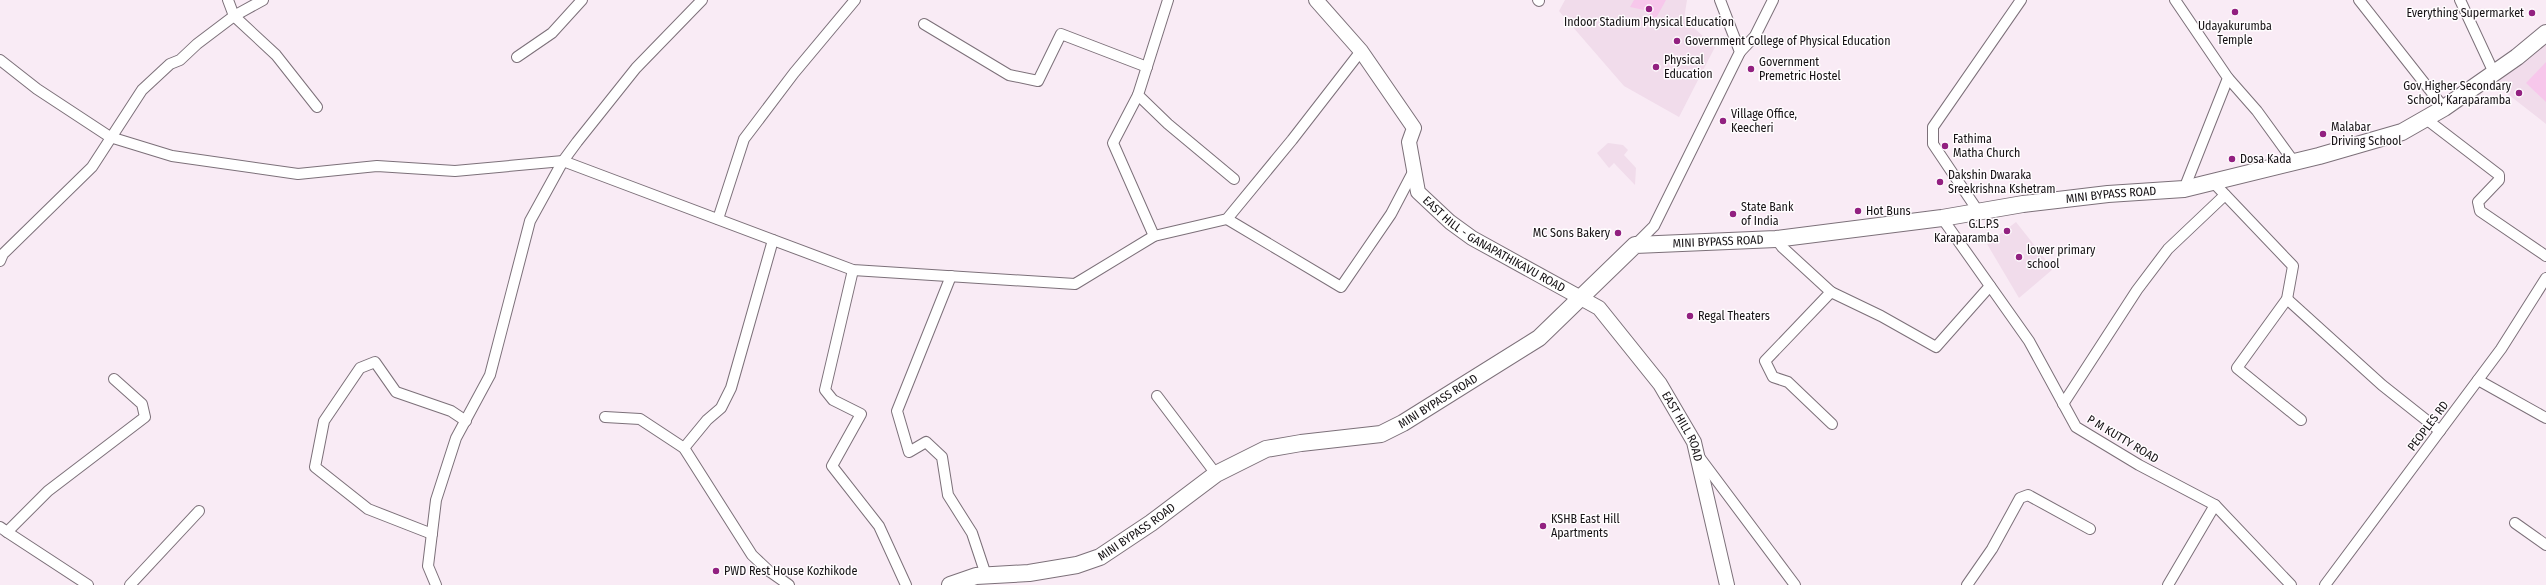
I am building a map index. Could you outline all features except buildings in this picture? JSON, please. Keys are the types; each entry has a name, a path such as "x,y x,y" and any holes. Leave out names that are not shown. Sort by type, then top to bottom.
{"main road":[{"name":"EAST HILL - GANAPATHIKAVU ROAD","path":"1316,0 1361,51 1414,128 1409,142 1418,192 1450,222 1472,238 1582,298"},
{"name":"MINI BYPASS ROAD","path":"950,585 976,576 1029,573 1077,565 1100,557 1151,523 1216,474 1266,449 1301,443 1374,435 1403,424 1539,338 1635,245 1776,239 1942,218 1978,210 2108,194 2184,189 2294,162 2402,132 2444,108 2494,73 2546,33"},
{"name":"EAST HILL ROAD","path":"1582,298 1599,308 1660,384 1694,442 1727,585"}],"street":[{"path":"228,0 234,16 276,55 317,107"},
{"path":"0,261 2,254 78,183 92,167 110,137 142,90 170,64 180,60 197,44 234,16 263,0"},
{"path":"517,57 552,33 582,0"},
{"path":"436,585 428,566 436,500 456,438 490,375 530,221 563,161 636,68 702,0"},
{"path":"718,219 744,139 794,74 855,0"},
{"path":"1154,236 1113,143 1138,95 1168,0"},
{"path":"1720,0 1740,52"},
{"path":"1635,245 1654,226 1740,52 1755,36 1773,0"},
{"path":"1978,210 1933,144 1933,127 2022,0"},
{"path":"2175,0 2228,78 2257,111 2294,162"},
{"path":"2359,0 2444,108"},
{"path":"2460,0 2494,73"},
{"path":"924,24 1009,75 1038,81 1061,34 1147,67"},
{"path":"0,60 37,90 110,137 172,156 298,174 377,166 455,171 563,161 853,270 1075,284 1154,236 1226,219 1292,140 1361,51"},
{"path":"2184,189 2228,78"},
{"path":"1138,95 1168,124 1234,179"},
{"path":"2426,119 2499,175 2499,180 2478,202 2480,211 2546,256"},
{"path":"1226,219 1341,288 1391,214 1414,172"},
{"path":"2212,181 2292,266 2287,299 2237,368 2301,420"},
{"path":"2063,404 2137,290 2168,249 2225,195"},
{"name":"P M KUTTY ROAD","path":"1942,218 2029,341 2076,427 2139,465 2215,505 2291,585"},
{"path":"1776,239 1782,247 1831,292 1881,316 1936,347 1990,286"},
{"path":"684,448 706,420 721,408 731,388 773,240"},
{"path":"853,270 825,390 833,400 861,414 832,466 879,526 906,585"},
{"path":"951,276 897,411 909,452 926,442 942,457 948,495 972,533 986,575"},
{"name":"PEOPLES RD","path":"2325,585 2501,349 2546,278"},
{"path":"1831,292 1764,361 1773,377 1788,382 1832,424"},
{"path":"2287,299 2382,385 2440,431"},
{"path":"432,534 368,509 315,467 324,421 360,368 375,362 396,392 451,411 466,421"},
{"path":"88,585 3,529 48,491 145,417 142,404 114,379"},
{"path":"2478,380 2546,418"},
{"path":"1157,396 1216,474"},
{"path":"605,417 640,419 684,448 752,555 769,571 789,585"},
{"path":"1697,454 1794,585"},
{"path":"1967,585 1992,549 2020,498 2028,495 2090,529"},
{"path":"2168,585 2215,505"},
{"path":"130,585 199,510"},
{"path":"2515,523 2546,545"}],"shaded area":[{"name":"Physical Education","path":"1565,0 1687,0 1684,19 1715,47 1679,117 1624,86 1559,11"},
{"name":"Indoor Stadium Physical Education","path":"1634,0 1666,0 1655,20 1644,10 1630,7"},
{"path":"2546,41 2546,124 2500,88 2494,80"},
{"path":"2546,62 2546,102 2526,83"},
{"path":"1608,143 1623,145 1628,150 1624,155 1636,168 1635,185 1614,163 1609,168 1597,153"},
{"name":"lower primary school","path":"2016,222 2053,269 2019,298 1987,244"}],"place":[{"name":"Indoor Stadium Physical Education","path":"1649,9"},
{"name":"Udayakurumba Temple","path":"2235,12"},
{"name":"Everything Supermarket","path":"2532,13"},
{"name":"Government College of Physical Education","path":"1677,41"},
{"name":"Physical Education","path":"1656,67"},
{"name":"Government Premetric Hostel","path":"1751,69"},
{"name":"Gov Higher Secondary School, Karaparamba","path":"2519,93"},
{"name":"Village Office, Keecheri","path":"1723,121"},
{"name":"Malabar Driving School","path":"2323,134"},
{"name":"Fathima Matha Church","path":"1945,146"},
{"name":"Dosa Kada","path":"2232,159"},
{"name":"Dakshin Dwaraka Sreekrishna Kshetram","path":"1940,182"},
{"name":"Hot Buns","path":"1858,211"},
{"name":"State Bank of India","path":"1733,214"},
{"name":"G.L.P.S Karaparamba","path":"2007,231"},
{"name":"MC Sons Bakery","path":"1618,233"},
{"name":"lower primary school","path":"2019,257"},
{"name":"Regal Theaters","path":"1690,316"},
{"name":"KSHB East Hill Apartments","path":"1543,526"},
{"name":"PWD Rest House Kozhikode","path":"716,571"}]}
